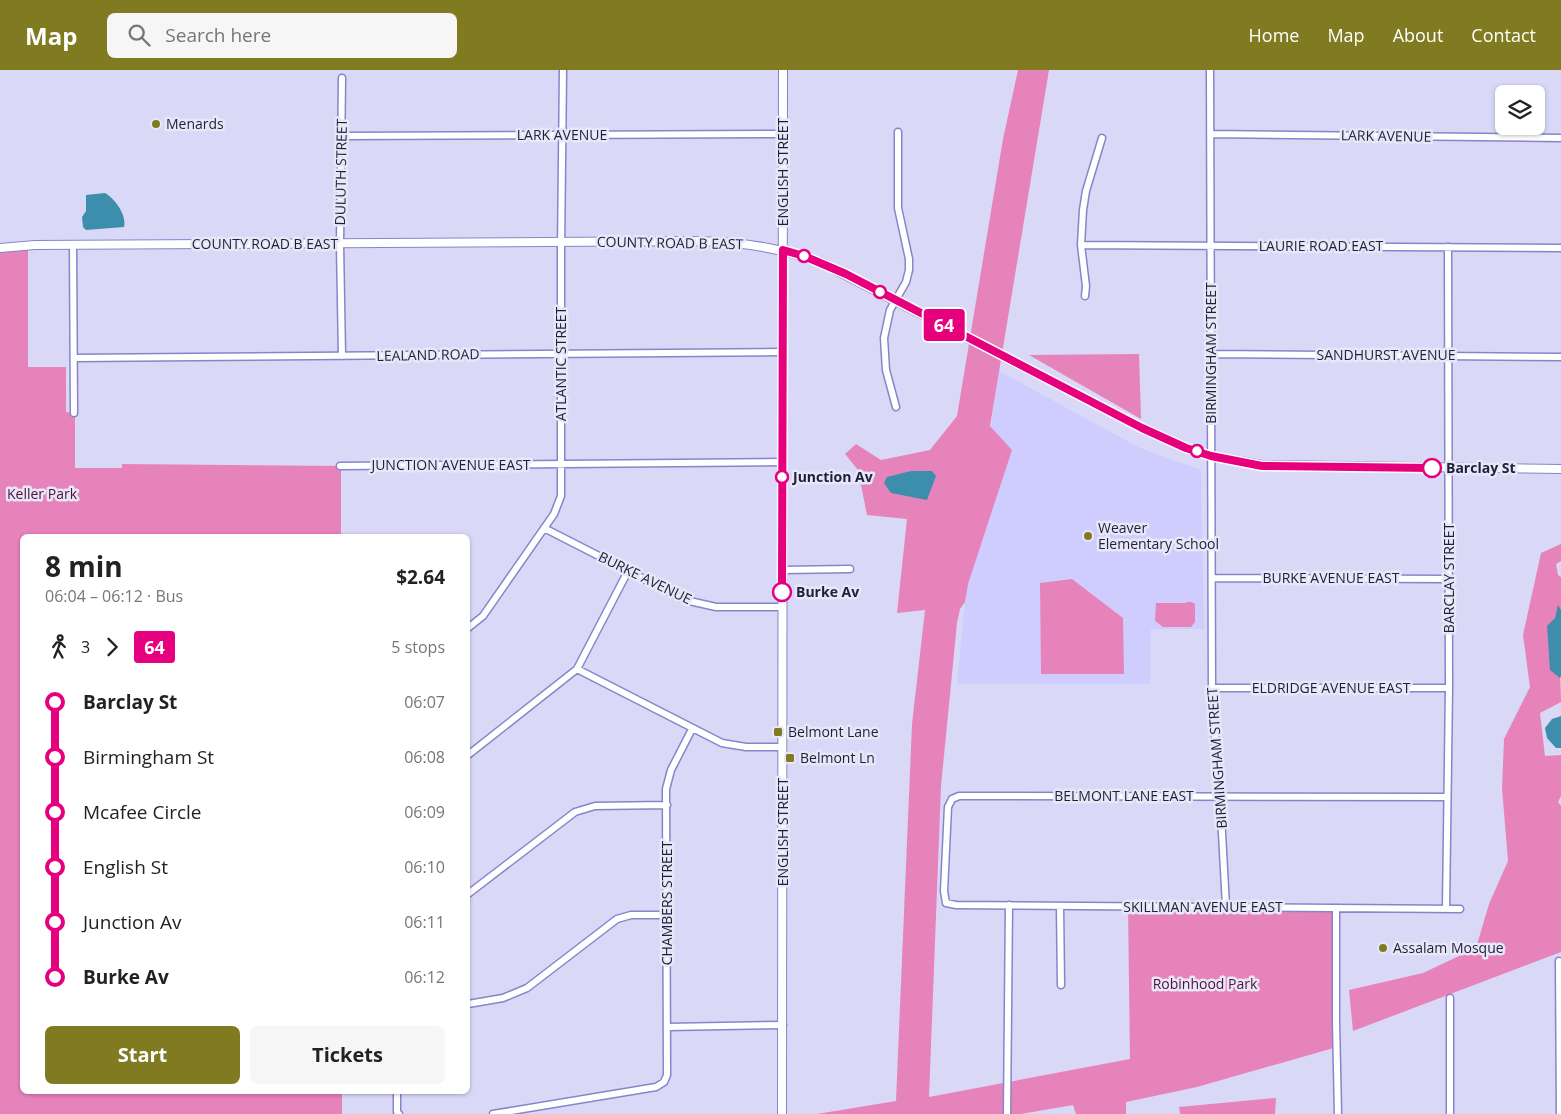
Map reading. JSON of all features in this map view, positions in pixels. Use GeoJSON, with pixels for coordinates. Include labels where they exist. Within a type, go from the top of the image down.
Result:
{"type":"FeatureCollection","features":[{"type":"Feature","properties":{"kind":"street","name":"ATLANTIC STREET"},"geometry":{"type":"LineString","coordinates":[[470,626],[482,616],[554,514],[561,496],[563,70]]}},
{"type":"Feature","properties":{"kind":"street","name":"ENGLISH STREET"},"geometry":{"type":"LineString","coordinates":[[782,1114],[783,70]]}},
{"type":"Feature","properties":{"kind":"street","name":"BIRMINGHAM STREET"},"geometry":{"type":"LineString","coordinates":[[1210,70],[1212,688],[1226,906]]}},
{"type":"Feature","properties":{"kind":"street","name":"DULUTH STREET"},"geometry":{"type":"LineString","coordinates":[[342,78],[340,244],[342,356]]}},
{"type":"Feature","properties":{"kind":"street"},"geometry":{"type":"LineString","coordinates":[[896,407],[886,370],[884,338],[890,310],[906,282],[909,270],[909,259],[898,214],[898,132]]}},
{"type":"Feature","properties":{"kind":"street","name":"LARK AVENUE"},"geometry":{"type":"LineString","coordinates":[[342,136],[783,134]]}},
{"type":"Feature","properties":{"kind":"street","name":"LARK AVENUE"},"geometry":{"type":"LineString","coordinates":[[1210,134],[1561,138]]}},
{"type":"Feature","properties":{"kind":"street"},"geometry":{"type":"LineString","coordinates":[[1085,296],[1086,286],[1081,245],[1082,218],[1086,191],[1101,147],[1102,138]]}},
{"type":"Feature","properties":{"kind":"street","name":"COUNTY ROAD B EAST"},"geometry":{"type":"LineString","coordinates":[[0,248],[35,246],[726,242],[783,250],[824,264],[1142,428],[1186,448],[1211,456],[1262,466],[1561,469]]}},
{"type":"Feature","properties":{"kind":"street","name":"LAURIE ROAD EAST"},"geometry":{"type":"LineString","coordinates":[[1081,245],[1561,248]]}},
{"type":"Feature","properties":{"kind":"street"},"geometry":{"type":"LineString","coordinates":[[73,246],[74,413]]}},
{"type":"Feature","properties":{"kind":"street","name":"BARCLAY STREET"},"geometry":{"type":"LineString","coordinates":[[1446,909],[1449,688],[1448,247]]}},
{"type":"Feature","properties":{"kind":"street","name":"LEALAND ROAD"},"geometry":{"type":"LineString","coordinates":[[74,358],[782,352]]}},
{"type":"Feature","properties":{"kind":"street","name":"SANDHURST AVENUE"},"geometry":{"type":"LineString","coordinates":[[1211,354],[1561,357]]}},
{"type":"Feature","properties":{"kind":"street","name":"JUNCTION AVENUE EAST"},"geometry":{"type":"LineString","coordinates":[[340,466],[782,462]]}},
{"type":"Feature","properties":{"kind":"street","name":"BURKE AVENUE"},"geometry":{"type":"LineString","coordinates":[[544,528],[670,593],[701,604],[732,608],[782,608]]}},
{"type":"Feature","properties":{"kind":"street"},"geometry":{"type":"LineString","coordinates":[[782,570],[850,569]]}},
{"type":"Feature","properties":{"kind":"street"},"geometry":{"type":"LineString","coordinates":[[470,753],[577,669],[628,571]]}},
{"type":"Feature","properties":{"kind":"street","name":"BURKE AVENUE EAST"},"geometry":{"type":"LineString","coordinates":[[1213,578],[1448,579]]}},
{"type":"Feature","properties":{"kind":"street"},"geometry":{"type":"LineString","coordinates":[[577,669],[722,743],[732,746],[782,747]]}},
{"type":"Feature","properties":{"kind":"street","name":"ELDRIDGE AVENUE EAST"},"geometry":{"type":"LineString","coordinates":[[1212,688],[1449,688]]}},
{"type":"Feature","properties":{"kind":"street","name":"CHAMBERS STREET"},"geometry":{"type":"LineString","coordinates":[[493,1114],[656,1087],[664,1082],[667,1075],[668,780],[692,729]]}},
{"type":"Feature","properties":{"kind":"street","name":"BELMONT LANE EAST"},"geometry":{"type":"LineString","coordinates":[[946,903],[944,891],[948,807],[952,799],[958,796],[1447,797]]}},
{"type":"Feature","properties":{"kind":"street"},"geometry":{"type":"LineString","coordinates":[[470,892],[575,812],[603,805],[667,805]]}},
{"type":"Feature","properties":{"kind":"street","name":"SKILLMAN AVENUE EAST"},"geometry":{"type":"LineString","coordinates":[[946,903],[956,905],[1009,906],[1460,909]]}},
{"type":"Feature","properties":{"kind":"street"},"geometry":{"type":"LineString","coordinates":[[1007,1114],[1009,906]]}},
{"type":"Feature","properties":{"kind":"street"},"geometry":{"type":"LineString","coordinates":[[1060,906],[1061,985]]}},
{"type":"Feature","properties":{"kind":"street"},"geometry":{"type":"LineString","coordinates":[[1336,908],[1338,1114]]}},
{"type":"Feature","properties":{"kind":"street"},"geometry":{"type":"LineString","coordinates":[[470,1004],[503,998],[527,988],[617,919],[631,916],[667,916]]}},
{"type":"Feature","properties":{"kind":"street"},"geometry":{"type":"LineString","coordinates":[[1559,961],[1560,1114]]}},
{"type":"Feature","properties":{"kind":"street"},"geometry":{"type":"LineString","coordinates":[[1450,998],[1450,1114]]}},
{"type":"Feature","properties":{"kind":"street"},"geometry":{"type":"LineString","coordinates":[[667,1027],[783,1025]]}},
{"type":"Feature","properties":{"kind":"street"},"geometry":{"type":"LineString","coordinates":[[397,1094],[398,1113]]}},
{"type":"Feature","properties":{"kind":"shaded area"},"geometry":{"type":"Polygon","coordinates":[[[105,193],[113,199],[122,213],[124,227],[86,230],[83,227],[82,217],[86,211],[86,195],[105,193]]]}},
{"type":"Feature","properties":{"kind":"shaded area","name":"Weaver Elementary School"},"geometry":{"type":"Polygon","coordinates":[[[999,371],[1140,448],[1201,470],[1204,629],[1151,629],[1150,684],[957,684],[965,602],[999,371]]]}},
{"type":"Feature","properties":{"kind":"shaded area"},"geometry":{"type":"Polygon","coordinates":[[[911,471],[932,471],[936,476],[927,500],[891,493],[884,483],[887,477],[911,471]]]}},
{"type":"Feature","properties":{"kind":"shaded area"},"geometry":{"type":"Polygon","coordinates":[[[1558,605],[1561,610],[1560,678],[1550,670],[1547,626],[1555,618],[1558,605]]]}},
{"type":"Feature","properties":{"kind":"shaded area"},"geometry":{"type":"Polygon","coordinates":[[[1561,716],[1561,748],[1556,748],[1547,738],[1545,728],[1552,719],[1561,716]]]}},
{"type":"Feature","properties":{"kind":"green space","name":"Robinhood Park"},"geometry":{"type":"Polygon","coordinates":[[[1018,70],[1049,70],[990,426],[1012,450],[957,623],[941,786],[929,1097],[1130,1059],[1128,906],[1336,908],[1337,1047],[1197,1087],[1126,1102],[1126,1114],[1076,1114],[1073,1105],[1021,1114],[817,1114],[896,1101],[912,724],[925,610],[897,613],[907,519],[867,515],[858,470],[845,454],[856,444],[881,460],[930,450],[957,416],[1003,139],[1018,70]]]}},
{"type":"Feature","properties":{"kind":"green space","name":"Keller Park"},"geometry":{"type":"Polygon","coordinates":[[[0,250],[28,250],[28,367],[66,367],[66,412],[75,413],[75,468],[122,468],[122,464],[341,466],[341,534],[20,534],[20,1094],[342,1094],[342,1114],[0,1114],[0,250]]]}},
{"type":"Feature","properties":{"kind":"green space"},"geometry":{"type":"Polygon","coordinates":[[[1139,354],[1141,419],[1029,355],[1139,354]]]}},
{"type":"Feature","properties":{"kind":"green space"},"geometry":{"type":"Polygon","coordinates":[[[1561,544],[1561,561],[1556,564],[1558,575],[1561,577],[1561,610],[1558,606],[1561,702],[1540,713],[1545,756],[1561,755],[1561,796],[1558,802],[1561,806],[1561,952],[1353,1031],[1349,990],[1423,973],[1476,948],[1489,904],[1508,861],[1502,788],[1504,739],[1530,687],[1523,635],[1541,553],[1561,544]]]}},
{"type":"Feature","properties":{"kind":"green space"},"geometry":{"type":"Polygon","coordinates":[[[1072,579],[1123,618],[1124,674],[1041,674],[1040,583],[1072,579]]]}},
{"type":"Feature","properties":{"kind":"green space"},"geometry":{"type":"Polygon","coordinates":[[[1187,602],[1195,604],[1195,622],[1191,627],[1163,627],[1155,621],[1156,603],[1187,602]]]}},
{"type":"Feature","properties":{"kind":"green space"},"geometry":{"type":"Polygon","coordinates":[[[1276,1098],[1275,1114],[1180,1114],[1179,1107],[1276,1098]]]}},
{"type":"Feature","properties":{"kind":"bus line","name":"64"},"geometry":{"type":"LineString","coordinates":[[782,592],[783,250],[804,256],[846,274],[1163,439],[1186,448],[1211,456],[1262,466],[1432,468]]}},
{"type":"Feature","properties":{"kind":"place","name":"Menards"},"geometry":{"type":"Point","coordinates":[156,124]}},
{"type":"Feature","properties":{"kind":"place","name":"Barclay St"},"geometry":{"type":"Point","coordinates":[1432,468]}},
{"type":"Feature","properties":{"kind":"place","name":"Junction Av"},"geometry":{"type":"Point","coordinates":[782,477]}},
{"type":"Feature","properties":{"kind":"place","name":"Weaver Elementary School"},"geometry":{"type":"Point","coordinates":[1088,536]}},
{"type":"Feature","properties":{"kind":"place","name":"Burke Av"},"geometry":{"type":"Point","coordinates":[782,592]}},
{"type":"Feature","properties":{"kind":"place","name":"Belmont Lane"},"geometry":{"type":"Point","coordinates":[778,732]}},
{"type":"Feature","properties":{"kind":"place","name":"Belmont Ln"},"geometry":{"type":"Point","coordinates":[790,758]}},
{"type":"Feature","properties":{"kind":"place","name":"Assalam Mosque"},"geometry":{"type":"Point","coordinates":[1383,948]}}]}
